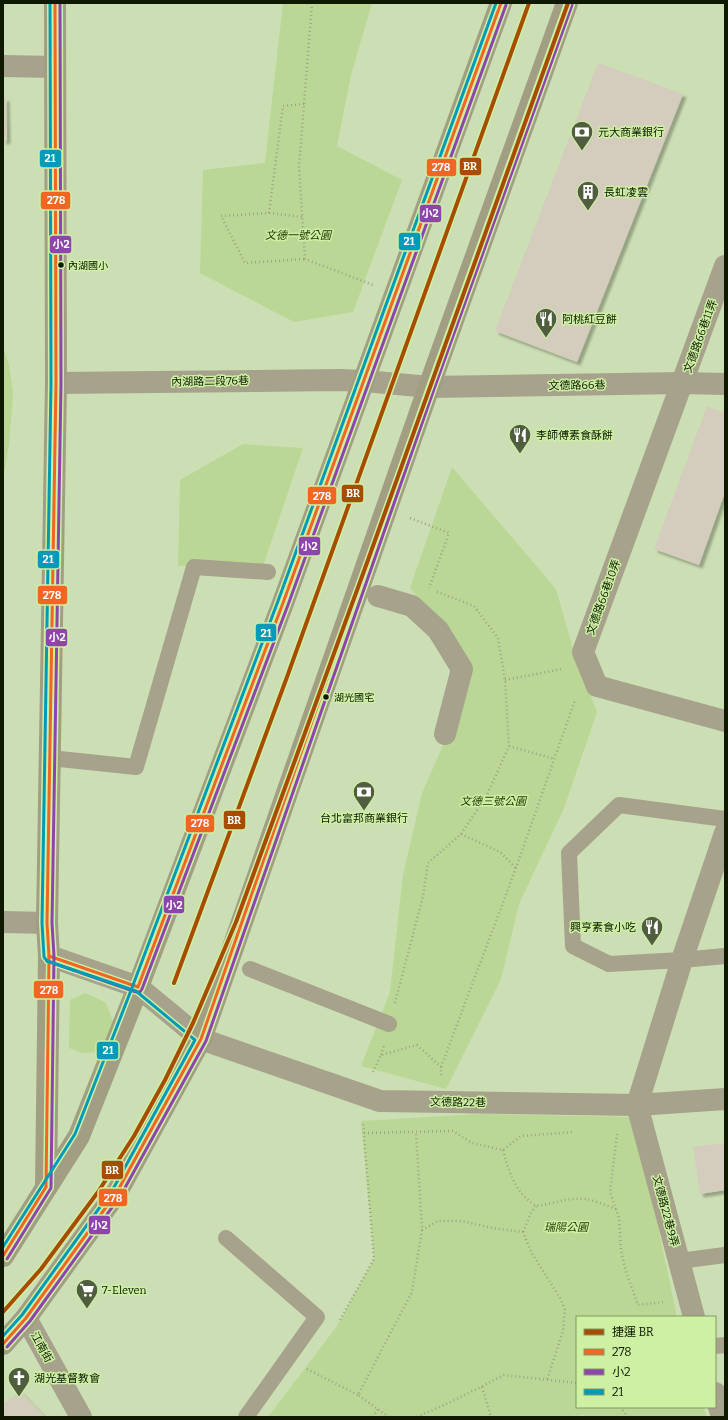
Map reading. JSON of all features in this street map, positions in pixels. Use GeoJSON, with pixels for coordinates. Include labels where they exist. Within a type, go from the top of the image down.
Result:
{"type":"FeatureCollection","features":[{"type":"Feature","properties":{"kind":"main road"},"geometry":{"type":"LineString","coordinates":[[46,1187],[50,758],[56,383],[55,3]]}},
{"type":"Feature","properties":{"kind":"main road"},"geometry":{"type":"LineString","coordinates":[[3,1256],[79,1136],[138,987],[283,603],[501,3]]}},
{"type":"Feature","properties":{"kind":"main road"},"geometry":{"type":"LineString","coordinates":[[3,1344],[26,1318],[117,1192],[201,1039],[429,387],[567,3]]}},
{"type":"Feature","properties":{"kind":"street"},"geometry":{"type":"LineString","coordinates":[[3,66],[55,68]]}},
{"type":"Feature","properties":{"kind":"street","name":"文德路66巷11弄"},"geometry":{"type":"LineString","coordinates":[[682,383],[725,266]]}},
{"type":"Feature","properties":{"kind":"street","name":"內湖路二段76巷"},"geometry":{"type":"LineString","coordinates":[[56,383],[364,381],[429,387]]}},
{"type":"Feature","properties":{"kind":"street","name":"文德路66巷"},"geometry":{"type":"LineString","coordinates":[[429,387],[682,383],[725,384]]}},
{"type":"Feature","properties":{"kind":"street","name":"文德路66巷10弄"},"geometry":{"type":"LineString","coordinates":[[682,383],[582,652],[597,686],[725,721]]}},
{"type":"Feature","properties":{"kind":"street"},"geometry":{"type":"LineString","coordinates":[[378,596],[412,606],[438,630],[462,669],[444,734]]}},
{"type":"Feature","properties":{"kind":"street"},"geometry":{"type":"LineString","coordinates":[[637,1105],[682,960],[725,833]]}},
{"type":"Feature","properties":{"kind":"street"},"geometry":{"type":"LineString","coordinates":[[3,922],[48,923]]}},
{"type":"Feature","properties":{"kind":"street"},"geometry":{"type":"LineString","coordinates":[[49,956],[138,987],[201,1039]]}},
{"type":"Feature","properties":{"kind":"street","name":"文德路22巷"},"geometry":{"type":"LineString","coordinates":[[201,1039],[380,1100],[637,1105],[725,1098]]}},
{"type":"Feature","properties":{"kind":"street","name":"文德路22巷9弄"},"geometry":{"type":"LineString","coordinates":[[637,1105],[692,1308]]}},
{"type":"Feature","properties":{"kind":"street","name":"江南街"},"geometry":{"type":"LineString","coordinates":[[26,1318],[82,1417]]}},
{"type":"Feature","properties":{"kind":"street"},"geometry":{"type":"LineString","coordinates":[[716,1396],[722,1417]]}},
{"type":"Feature","properties":{"kind":"lane"},"geometry":{"type":"LineString","coordinates":[[50,758],[136,767],[194,567],[268,572]]}},
{"type":"Feature","properties":{"kind":"lane"},"geometry":{"type":"LineString","coordinates":[[725,819],[620,805],[569,853],[573,946],[610,964],[725,956]]}},
{"type":"Feature","properties":{"kind":"lane"},"geometry":{"type":"LineString","coordinates":[[250,969],[390,1024]]}},
{"type":"Feature","properties":{"kind":"lane"},"geometry":{"type":"LineString","coordinates":[[226,1238],[318,1317],[246,1417]]}},
{"type":"Feature","properties":{"kind":"lane"},"geometry":{"type":"LineString","coordinates":[[679,1261],[725,1255]]}},
{"type":"Feature","properties":{"kind":"path"},"geometry":{"type":"LineString","coordinates":[[305,259],[299,167],[312,3]]}},
{"type":"Feature","properties":{"kind":"path"},"geometry":{"type":"LineString","coordinates":[[269,213],[283,106],[304,104]]}},
{"type":"Feature","properties":{"kind":"path"},"geometry":{"type":"LineString","coordinates":[[302,217],[269,213],[221,216],[245,263],[305,259],[375,286]]}},
{"type":"Feature","properties":{"kind":"path"},"geometry":{"type":"LineString","coordinates":[[337,1326],[374,1259],[362,1094],[381,1055],[390,1024],[423,896],[428,864],[461,834],[487,795],[509,746],[505,680],[498,638],[474,606],[429,588],[449,533],[406,516]]}},
{"type":"Feature","properties":{"kind":"path"},"geometry":{"type":"LineString","coordinates":[[505,680],[588,664]]}},
{"type":"Feature","properties":{"kind":"path"},"geometry":{"type":"LineString","coordinates":[[440,1102],[441,1067],[516,868],[588,664]]}},
{"type":"Feature","properties":{"kind":"path"},"geometry":{"type":"LineString","coordinates":[[509,746],[555,759]]}},
{"type":"Feature","properties":{"kind":"path"},"geometry":{"type":"LineString","coordinates":[[461,834],[500,852],[516,868]]}},
{"type":"Feature","properties":{"kind":"path"},"geometry":{"type":"LineString","coordinates":[[381,1055],[417,1045],[441,1067]]}},
{"type":"Feature","properties":{"kind":"path"},"geometry":{"type":"LineString","coordinates":[[618,1128],[610,1192],[619,1218],[621,1250],[626,1272],[638,1305],[692,1308]]}},
{"type":"Feature","properties":{"kind":"path"},"geometry":{"type":"LineString","coordinates":[[364,1133],[453,1131],[472,1143],[504,1150]]}},
{"type":"Feature","properties":{"kind":"path"},"geometry":{"type":"LineString","coordinates":[[504,1150],[521,1136],[580,1131]]}},
{"type":"Feature","properties":{"kind":"path"},"geometry":{"type":"LineString","coordinates":[[358,1395],[412,1292],[422,1230],[416,1132]]}},
{"type":"Feature","properties":{"kind":"path"},"geometry":{"type":"LineString","coordinates":[[504,1150],[510,1174],[518,1189],[530,1202],[536,1206],[550,1205],[561,1201],[586,1199],[616,1209]]}},
{"type":"Feature","properties":{"kind":"path"},"geometry":{"type":"LineString","coordinates":[[536,1206],[531,1213],[523,1232],[531,1252],[560,1298],[565,1310],[563,1331],[547,1380]]}},
{"type":"Feature","properties":{"kind":"path"},"geometry":{"type":"LineString","coordinates":[[422,1230],[438,1221],[462,1221],[492,1228],[523,1232]]}},
{"type":"Feature","properties":{"kind":"path"},"geometry":{"type":"LineString","coordinates":[[305,1368],[358,1395],[389,1417]]}},
{"type":"Feature","properties":{"kind":"path"},"geometry":{"type":"LineString","coordinates":[[416,1417],[455,1400],[504,1375],[576,1383]]}},
{"type":"Feature","properties":{"kind":"path"},"geometry":{"type":"LineString","coordinates":[[482,1387],[491,1417]]}},
{"type":"Feature","properties":{"kind":"path"},"geometry":{"type":"LineString","coordinates":[[622,1408],[628,1417]]}},
{"type":"Feature","properties":{"kind":"path"},"geometry":{"type":"LineString","coordinates":[[373,1417],[378,1409]]}},
{"type":"Feature","properties":{"kind":"green space","name":"文德一號公園"},"geometry":{"type":"Polygon","coordinates":[[[283,3],[372,3],[351,75],[337,146],[402,180],[353,312],[294,322],[200,273],[203,170],[265,163],[283,3]]]}},
{"type":"Feature","properties":{"kind":"green space"},"geometry":{"type":"Polygon","coordinates":[[[3,346],[9,365],[13,394],[9,445],[3,479],[3,346]]]}},
{"type":"Feature","properties":{"kind":"green space"},"geometry":{"type":"Polygon","coordinates":[[[243,444],[303,448],[263,566],[178,566],[180,480],[243,444]]]}},
{"type":"Feature","properties":{"kind":"green space","name":"文德三號公園"},"geometry":{"type":"Polygon","coordinates":[[[452,467],[556,589],[573,649],[597,712],[564,808],[519,904],[501,979],[446,1089],[361,1066],[390,992],[403,875],[422,793],[448,734],[452,634],[410,588],[452,467]]]}},
{"type":"Feature","properties":{"kind":"green space"},"geometry":{"type":"Polygon","coordinates":[[[85,993],[105,1002],[113,1022],[105,1044],[96,1052],[83,1053],[69,1048],[70,1000],[85,993]]]}},
{"type":"Feature","properties":{"kind":"green space","name":"瑞陽公園"},"geometry":{"type":"Polygon","coordinates":[[[479,1114],[635,1117],[677,1316],[576,1316],[576,1408],[703,1408],[707,1417],[585,1417],[584,1415],[576,1417],[268,1417],[337,1326],[374,1259],[361,1121],[479,1114]]]}},
{"type":"Feature","properties":{"kind":"building","name":"長虹凌雲"},"geometry":{"type":"Polygon","coordinates":[[[598,63],[683,94],[577,362],[495,331],[598,63]]]}},
{"type":"Feature","properties":{"kind":"building"},"geometry":{"type":"Polygon","coordinates":[[[3,98],[6,98],[7,140],[3,141],[3,98]]]}},
{"type":"Feature","properties":{"kind":"building"},"geometry":{"type":"Polygon","coordinates":[[[707,406],[725,413],[725,492],[699,565],[654,549],[707,406]]]}},
{"type":"Feature","properties":{"kind":"building"},"geometry":{"type":"Polygon","coordinates":[[[725,1143],[725,1190],[700,1194],[693,1147],[725,1143]]]}},
{"type":"Feature","properties":{"kind":"building","name":"湖光基督教會"},"geometry":{"type":"Polygon","coordinates":[[[20,1391],[45,1417],[3,1417],[3,1404],[20,1391]]]}},
{"type":"Feature","properties":{"kind":"metro line","name":"BR"},"geometry":{"type":"LineString","coordinates":[[174,983],[287,677],[529,3]]}},
{"type":"Feature","properties":{"kind":"metro line","name":"BR"},"geometry":{"type":"LineString","coordinates":[[3,1312],[41,1269],[98,1192],[134,1136],[165,1080],[193,1023],[236,922],[568,3]]}},
{"type":"Feature","properties":{"kind":"transit line","name":"21"},"geometry":{"type":"LineString","coordinates":[[3,1336],[22,1315],[113,1189],[195,1040],[136,991],[47,961],[44,957],[42,923],[51,383],[50,3]]}},
{"type":"Feature","properties":{"kind":"transit line","name":"278"},"geometry":{"type":"LineString","coordinates":[[46,1187],[49,956],[47,923],[56,383],[55,3]]}},
{"type":"Feature","properties":{"kind":"transit line","name":"小2"},"geometry":{"type":"LineString","coordinates":[[7,1259],[51,1188],[54,956],[52,923],[61,383],[60,3]]}},
{"type":"Feature","properties":{"kind":"transit line","name":"21"},"geometry":{"type":"LineString","coordinates":[[3,1247],[75,1134],[130,993],[278,601],[496,3]]}},
{"type":"Feature","properties":{"kind":"transit line","name":"278"},"geometry":{"type":"LineString","coordinates":[[138,987],[283,603],[501,3]]}},
{"type":"Feature","properties":{"kind":"transit line","name":"278"},"geometry":{"type":"LineString","coordinates":[[3,1344],[26,1318],[117,1192],[201,1039],[429,387],[567,3]]}},
{"type":"Feature","properties":{"kind":"transit line","name":"小2"},"geometry":{"type":"LineString","coordinates":[[47,961],[136,992],[140,992],[142,989],[288,605],[506,5]]}},
{"type":"Feature","properties":{"kind":"transit line","name":"小2"},"geometry":{"type":"LineString","coordinates":[[7,1347],[30,1321],[121,1195],[206,1041],[434,389],[572,5]]}},
{"type":"Feature","properties":{"kind":"transit line","name":"278"},"geometry":{"type":"LineString","coordinates":[[49,956],[138,987]]}},
{"type":"Feature","properties":{"kind":"transit line","name":"278"},"geometry":{"type":"LineString","coordinates":[[3,1256],[46,1187]]}},
{"type":"Feature","properties":{"kind":"place","name":"元大商業銀行"},"geometry":{"type":"Point","coordinates":[582,152]}},
{"type":"Feature","properties":{"kind":"place","name":"長虹凌雲"},"geometry":{"type":"Point","coordinates":[588,212]}},
{"type":"Feature","properties":{"kind":"place","name":"內湖國小"},"geometry":{"type":"Point","coordinates":[61,265]}},
{"type":"Feature","properties":{"kind":"place","name":"阿桃紅豆餅"},"geometry":{"type":"Point","coordinates":[546,338]}},
{"type":"Feature","properties":{"kind":"place","name":"李師傅素食酥餅"},"geometry":{"type":"Point","coordinates":[520,454]}},
{"type":"Feature","properties":{"kind":"place","name":"湖光國宅"},"geometry":{"type":"Point","coordinates":[326,697]}},
{"type":"Feature","properties":{"kind":"place","name":"台北富邦商業銀行"},"geometry":{"type":"Point","coordinates":[364,812]}},
{"type":"Feature","properties":{"kind":"place","name":"興亨素食小吃"},"geometry":{"type":"Point","coordinates":[652,946]}},
{"type":"Feature","properties":{"kind":"place","name":"7-Eleven"},"geometry":{"type":"Point","coordinates":[87,1310]}},
{"type":"Feature","properties":{"kind":"place","name":"湖光基督教會"},"geometry":{"type":"Point","coordinates":[19,1398]}}]}
